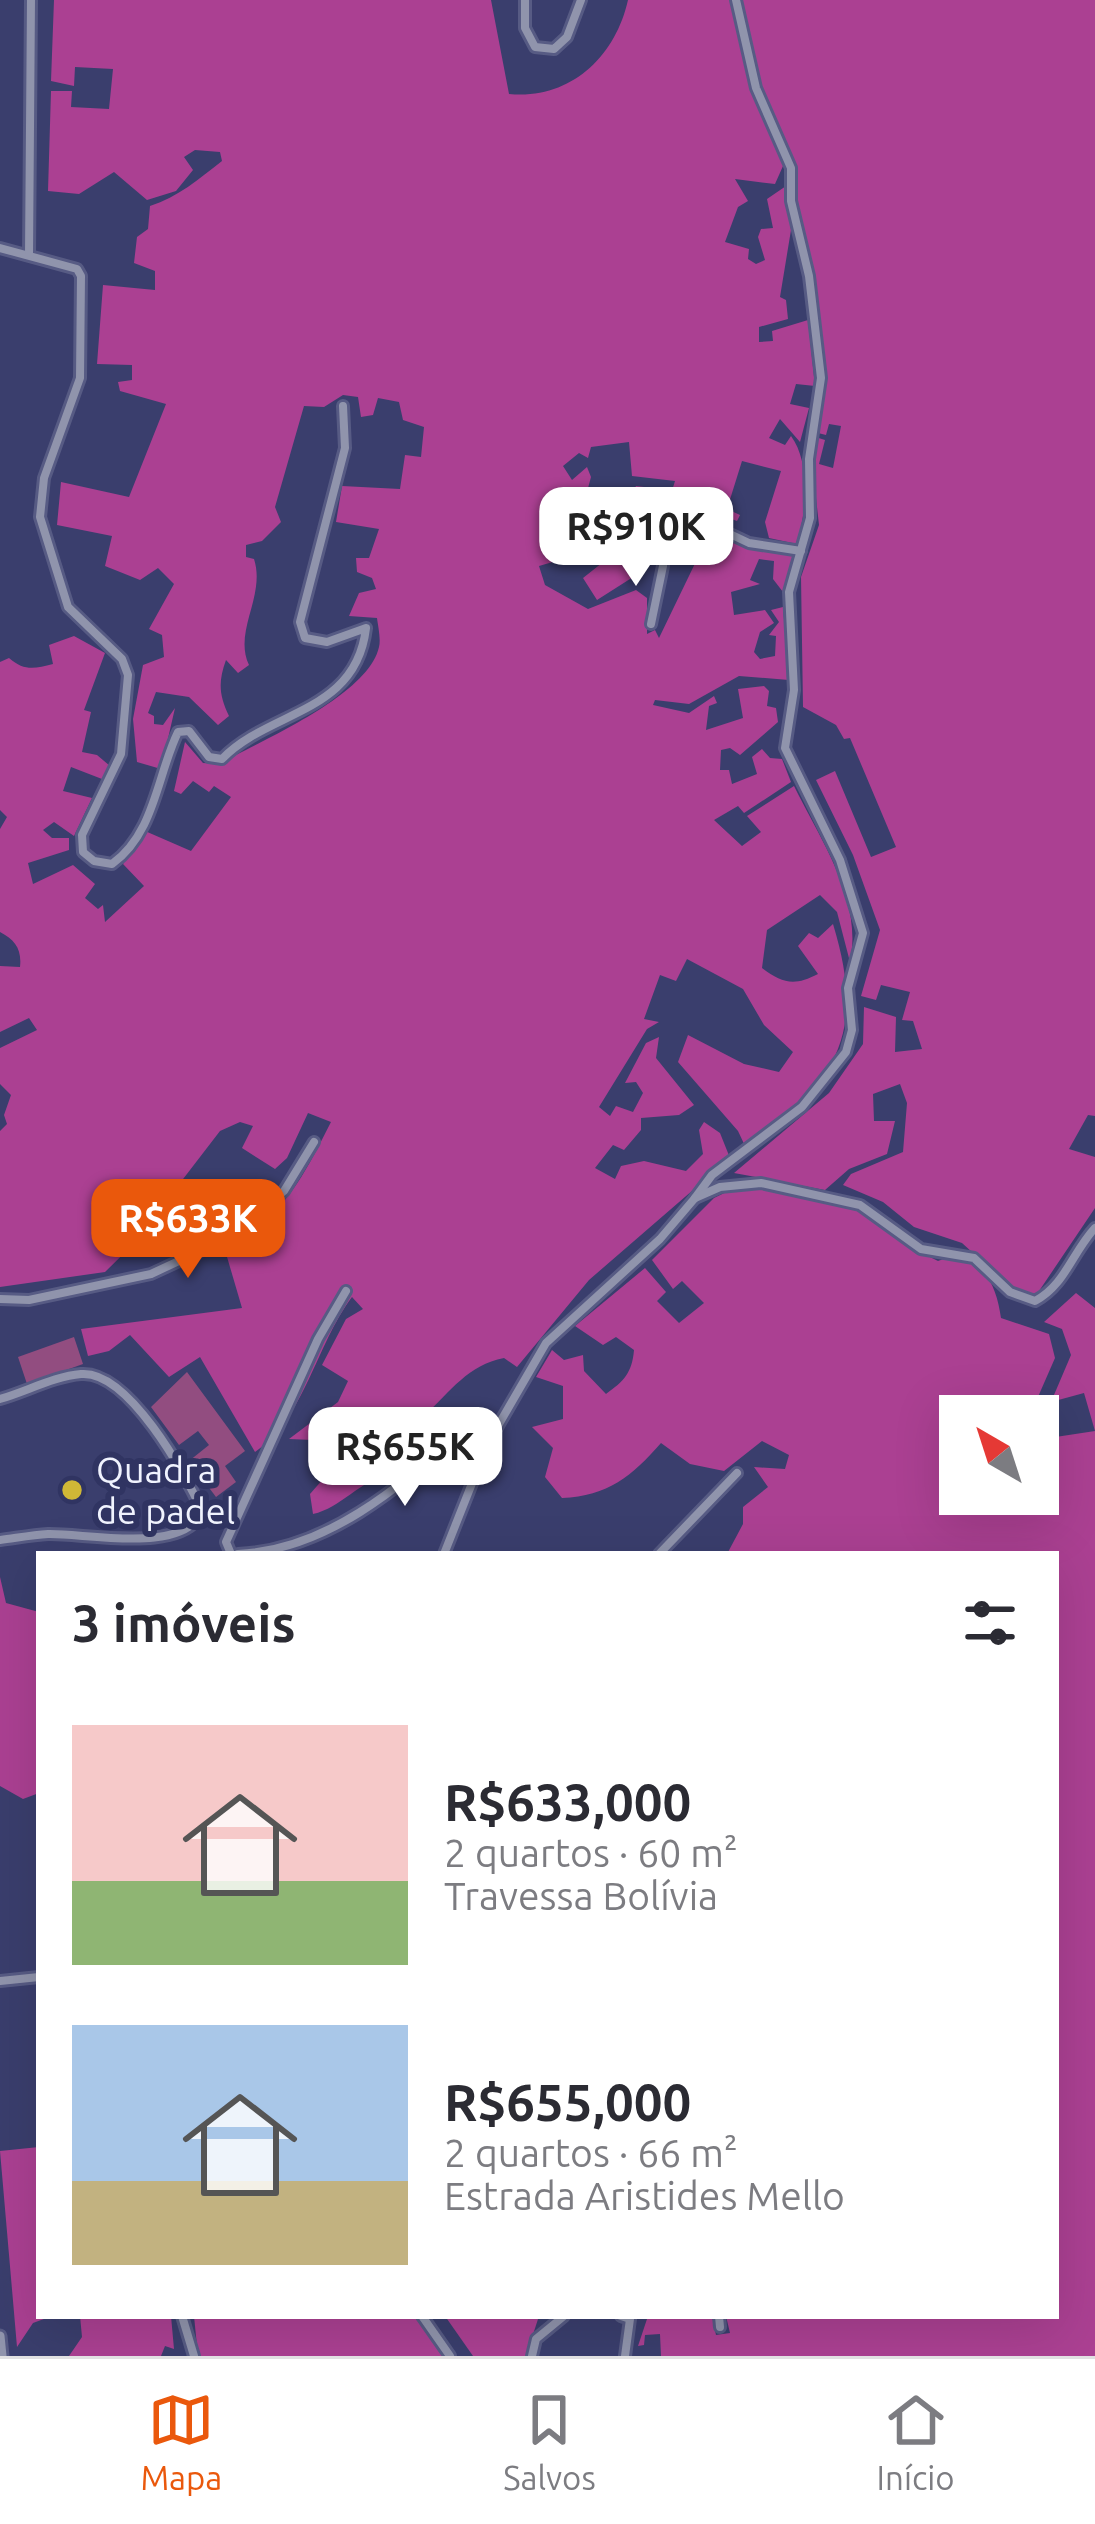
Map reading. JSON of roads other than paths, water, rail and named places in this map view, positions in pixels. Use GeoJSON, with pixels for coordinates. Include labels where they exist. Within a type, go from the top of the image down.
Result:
{"type":"FeatureCollection","features":[{"type":"Feature","properties":{"kind":"street"},"geometry":{"type":"LineString","coordinates":[[29,255],[31,0]]}},
{"type":"Feature","properties":{"kind":"street"},"geometry":{"type":"LineString","coordinates":[[525,0],[529,39],[535,47],[554,49],[567,37],[581,0]]}},
{"type":"Feature","properties":{"kind":"street"},"geometry":{"type":"LineString","coordinates":[[445,1551],[488,1443],[560,1326],[608,1289],[712,1175],[825,1084],[852,1039],[848,988],[862,950],[860,920],[840,860],[785,748],[794,690],[787,615],[810,518],[809,459],[821,378],[812,294],[791,201],[790,168],[756,88],[736,0]]}},
{"type":"Feature","properties":{"kind":"street"},"geometry":{"type":"LineString","coordinates":[[0,248],[77,269],[82,276],[80,378],[44,478],[40,517],[68,607],[122,659],[128,675],[116,775],[82,835],[83,852],[94,861],[112,864],[132,841],[163,788],[178,732],[189,731],[209,758],[223,759],[243,739],[297,718],[321,701],[356,658],[366,628],[317,642],[305,638],[300,622],[345,448],[343,406]]}},
{"type":"Feature","properties":{"kind":"street"},"geometry":{"type":"LineString","coordinates":[[651,624],[663,566],[662,510],[692,516],[749,542],[801,550]]}},
{"type":"Feature","properties":{"kind":"street"},"geometry":{"type":"LineString","coordinates":[[0,1299],[29,1300],[139,1277],[224,1240],[284,1191],[314,1142]]}},
{"type":"Feature","properties":{"kind":"street"},"geometry":{"type":"LineString","coordinates":[[695,1198],[720,1187],[761,1183],[847,1201],[879,1216],[921,1249],[974,1258],[1010,1292],[1034,1301],[1061,1282],[1068,1259],[1095,1228]]}},
{"type":"Feature","properties":{"kind":"street"},"geometry":{"type":"LineString","coordinates":[[233,1551],[226,1542],[256,1472],[346,1291]]}},
{"type":"Feature","properties":{"kind":"street"},"geometry":{"type":"LineString","coordinates":[[0,1399],[78,1374],[94,1375],[133,1399],[202,1511],[179,1532],[144,1538],[50,1534],[0,1540]]}},
{"type":"Feature","properties":{"kind":"street"},"geometry":{"type":"LineString","coordinates":[[270,1551],[368,1511],[462,1432],[471,1431],[488,1443]]}},
{"type":"Feature","properties":{"kind":"street"},"geometry":{"type":"LineString","coordinates":[[662,1551],[737,1473]]}},
{"type":"Feature","properties":{"kind":"street"},"geometry":{"type":"LineString","coordinates":[[0,1981],[36,1977]]}},
{"type":"Feature","properties":{"kind":"street"},"geometry":{"type":"LineString","coordinates":[[183,2319],[194,2356]]}},
{"type":"Feature","properties":{"kind":"street"},"geometry":{"type":"LineString","coordinates":[[424,2319],[450,2356]]}},
{"type":"Feature","properties":{"kind":"street"},"geometry":{"type":"LineString","coordinates":[[532,2356],[536,2339],[560,2319]]}},
{"type":"Feature","properties":{"kind":"street"},"geometry":{"type":"LineString","coordinates":[[625,2356],[628,2319]]}},
{"type":"Feature","properties":{"kind":"street"},"geometry":{"type":"LineString","coordinates":[[0,2336],[2,2356]]}},
{"type":"Feature","properties":{"kind":"place","name":"Quadra de padel"},"geometry":{"type":"Point","coordinates":[72,1490]}}]}
